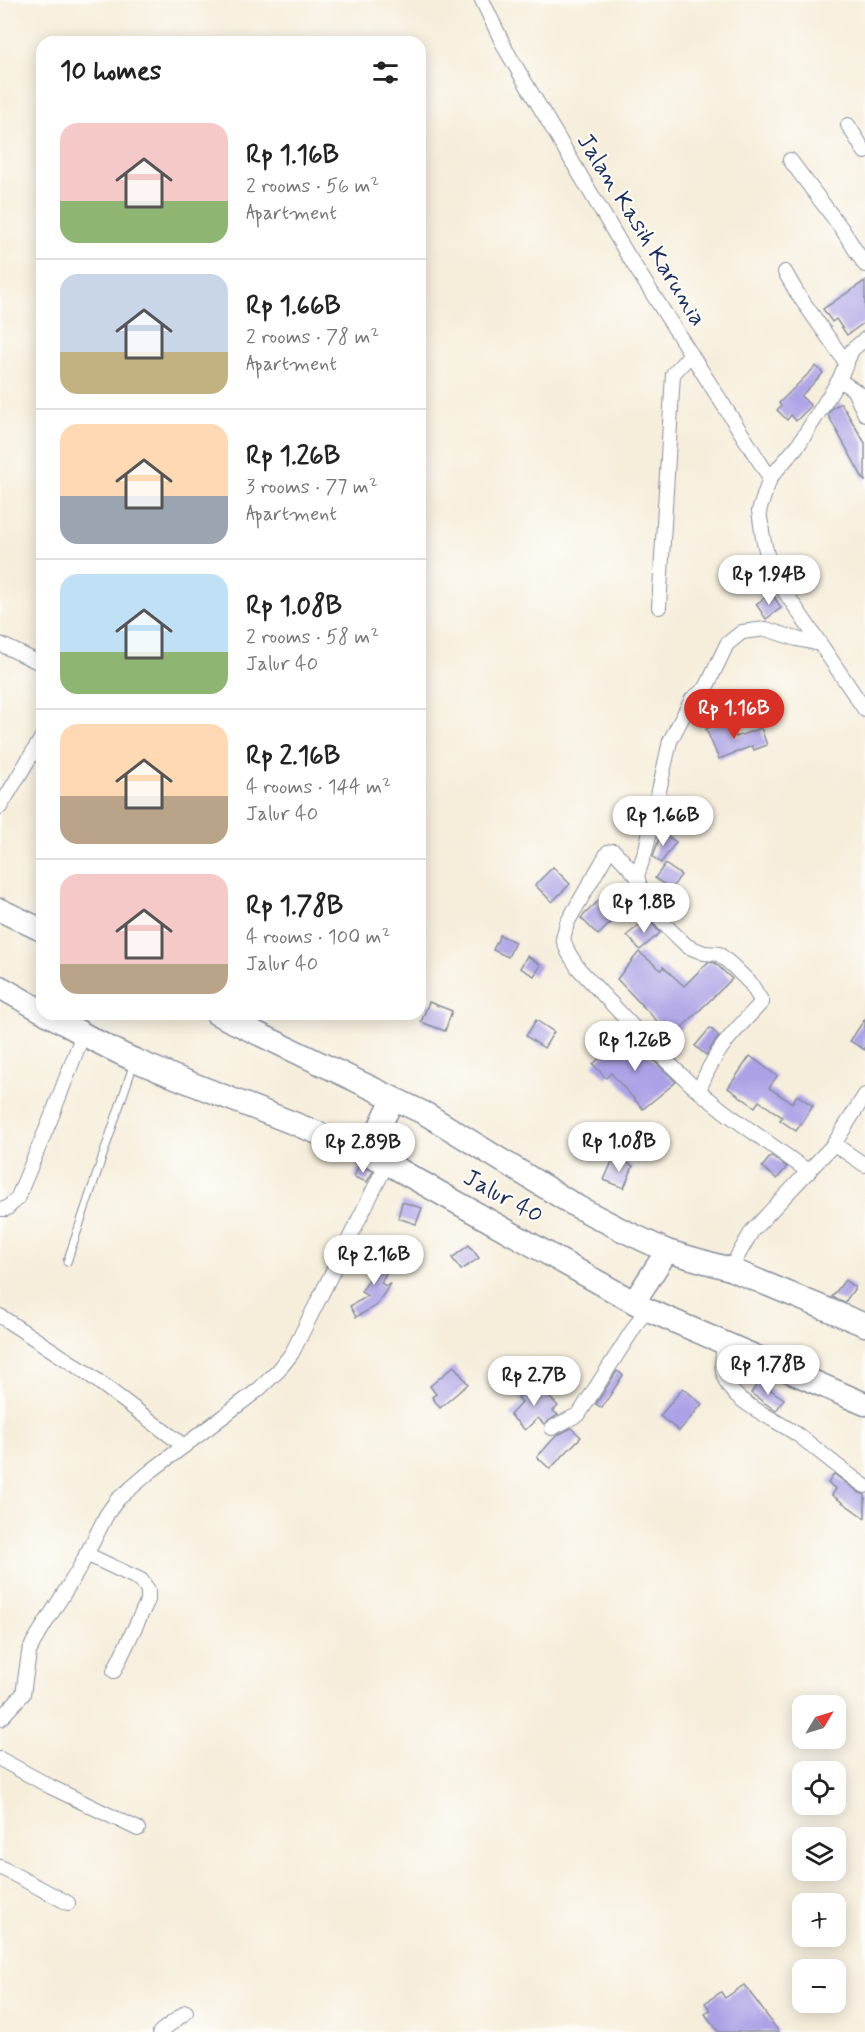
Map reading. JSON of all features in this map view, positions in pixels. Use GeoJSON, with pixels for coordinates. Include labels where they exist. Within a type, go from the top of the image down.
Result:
{"type":"FeatureCollection","features":[{"type":"Feature","properties":{"kind":"highway"},"geometry":{"type":"LineString","coordinates":[[0,910],[36,927]]}},
{"type":"Feature","properties":{"kind":"highway"},"geometry":{"type":"LineString","coordinates":[[0,987],[36,1008]]}},
{"type":"Feature","properties":{"kind":"highway","name":"Jalur 40"},"geometry":{"type":"LineString","coordinates":[[58,1020],[135,1061],[332,1137],[377,1158],[640,1306],[865,1404]]}},
{"type":"Feature","properties":{"kind":"highway","name":"Jalur 40"},"geometry":{"type":"LineString","coordinates":[[229,1020],[426,1114],[576,1206],[620,1229],[667,1251],[730,1269],[865,1325]]}},
{"type":"Feature","properties":{"kind":"highway"},"geometry":{"type":"LineString","coordinates":[[377,1158],[393,1099]]}},
{"type":"Feature","properties":{"kind":"highway"},"geometry":{"type":"LineString","coordinates":[[640,1306],[667,1251]]}},
{"type":"Feature","properties":{"kind":"street","name":"Jalan Kasih Karunia"},"geometry":{"type":"LineString","coordinates":[[483,0],[512,60],[627,254],[770,477]]}},
{"type":"Feature","properties":{"kind":"street"},"geometry":{"type":"LineString","coordinates":[[849,125],[865,152]]}},
{"type":"Feature","properties":{"kind":"street"},"geometry":{"type":"LineString","coordinates":[[790,160],[865,264]]}},
{"type":"Feature","properties":{"kind":"street"},"geometry":{"type":"LineString","coordinates":[[784,272],[847,364]]}},
{"type":"Feature","properties":{"kind":"street"},"geometry":{"type":"LineString","coordinates":[[865,339],[852,350],[839,380],[799,444],[770,477],[759,511],[769,563],[781,586],[865,710]]}},
{"type":"Feature","properties":{"kind":"street"},"geometry":{"type":"LineString","coordinates":[[659,607],[673,374],[691,354]]}},
{"type":"Feature","properties":{"kind":"street"},"geometry":{"type":"LineString","coordinates":[[839,380],[860,394],[865,414]]}},
{"type":"Feature","properties":{"kind":"street"},"geometry":{"type":"LineString","coordinates":[[637,876],[646,849],[670,741],[692,699],[706,688],[728,644],[742,632],[766,629],[820,644]]}},
{"type":"Feature","properties":{"kind":"street"},"geometry":{"type":"LineString","coordinates":[[0,644],[36,661]]}},
{"type":"Feature","properties":{"kind":"street"},"geometry":{"type":"LineString","coordinates":[[0,807],[36,747]]}},
{"type":"Feature","properties":{"kind":"street"},"geometry":{"type":"LineString","coordinates":[[699,1091],[709,1065],[731,1033],[762,1002],[751,984],[719,954],[704,953],[687,946],[663,923],[643,897],[637,876],[614,851],[608,852],[567,923],[563,939],[578,968],[655,1050],[699,1091],[809,1172]]}},
{"type":"Feature","properties":{"kind":"street"},"geometry":{"type":"LineString","coordinates":[[0,1209],[6,1209],[17,1200],[83,1034]]}},
{"type":"Feature","properties":{"kind":"street"},"geometry":{"type":"LineString","coordinates":[[730,1269],[752,1231],[834,1144],[865,1095]]}},
{"type":"Feature","properties":{"kind":"street"},"geometry":{"type":"LineString","coordinates":[[834,1144],[865,1165]]}},
{"type":"Feature","properties":{"kind":"street"},"geometry":{"type":"LineString","coordinates":[[0,1719],[23,1694],[29,1653],[33,1643],[117,1500],[131,1486],[258,1390],[278,1371],[292,1353],[377,1158]]}},
{"type":"Feature","properties":{"kind":"street"},"geometry":{"type":"LineString","coordinates":[[552,1428],[579,1414],[640,1306]]}},
{"type":"Feature","properties":{"kind":"street"},"geometry":{"type":"LineString","coordinates":[[0,1316],[87,1373],[184,1446]]}},
{"type":"Feature","properties":{"kind":"street"},"geometry":{"type":"LineString","coordinates":[[724,1342],[723,1374],[733,1392],[798,1435],[865,1486]]}},
{"type":"Feature","properties":{"kind":"street"},"geometry":{"type":"LineString","coordinates":[[86,1554],[141,1580],[148,1590],[148,1600],[114,1671]]}},
{"type":"Feature","properties":{"kind":"street"},"geometry":{"type":"LineString","coordinates":[[0,1759],[51,1787],[138,1829]]}},
{"type":"Feature","properties":{"kind":"street"},"geometry":{"type":"LineString","coordinates":[[0,1867],[68,1903]]}},
{"type":"Feature","properties":{"kind":"street"},"geometry":{"type":"LineString","coordinates":[[160,2032],[186,2012]]}},
{"type":"Feature","properties":{"kind":"lane"},"geometry":{"type":"LineString","coordinates":[[67,1262],[135,1061]]}},
{"type":"Feature","properties":{"kind":"building"},"geometry":{"type":"Polygon","coordinates":[[[865,281],[865,322],[847,335],[836,319],[832,322],[823,309],[865,281]]]}},
{"type":"Feature","properties":{"kind":"building"},"geometry":{"type":"Polygon","coordinates":[[[816,366],[823,373],[801,396],[811,406],[796,421],[791,415],[787,420],[777,410],[781,406],[779,403],[816,366]]]}},
{"type":"Feature","properties":{"kind":"building"},"geometry":{"type":"Polygon","coordinates":[[[841,403],[865,443],[865,482],[828,415],[832,408],[841,403]]]}},
{"type":"Feature","properties":{"kind":"building"},"geometry":{"type":"Polygon","coordinates":[[[772,593],[781,608],[766,619],[756,604],[772,593]]]}},
{"type":"Feature","properties":{"kind":"building"},"geometry":{"type":"Polygon","coordinates":[[[729,720],[736,737],[761,728],[767,745],[754,750],[752,746],[719,759],[706,729],[729,720]]]}},
{"type":"Feature","properties":{"kind":"building"},"geometry":{"type":"Polygon","coordinates":[[[661,832],[676,842],[661,863],[653,857],[661,832]]]}},
{"type":"Feature","properties":{"kind":"building"},"geometry":{"type":"Polygon","coordinates":[[[665,864],[681,875],[671,889],[655,878],[665,864]]]}},
{"type":"Feature","properties":{"kind":"building"},"geometry":{"type":"Polygon","coordinates":[[[553,867],[570,884],[552,902],[535,885],[553,867]]]}},
{"type":"Feature","properties":{"kind":"building"},"geometry":{"type":"Polygon","coordinates":[[[601,898],[618,916],[598,935],[581,918],[601,898]]]}},
{"type":"Feature","properties":{"kind":"building"},"geometry":{"type":"Polygon","coordinates":[[[648,918],[660,933],[640,950],[627,935],[648,918]]]}},
{"type":"Feature","properties":{"kind":"building"},"geometry":{"type":"Polygon","coordinates":[[[500,935],[515,942],[508,957],[493,950],[500,935]]]}},
{"type":"Feature","properties":{"kind":"building"},"geometry":{"type":"Polygon","coordinates":[[[639,952],[661,970],[663,967],[684,986],[708,962],[715,963],[732,979],[672,1037],[617,979],[639,952]]]}},
{"type":"Feature","properties":{"kind":"building"},"geometry":{"type":"Polygon","coordinates":[[[527,956],[541,965],[534,976],[520,968],[527,956]]]}},
{"type":"Feature","properties":{"kind":"building"},"geometry":{"type":"Polygon","coordinates":[[[429,1002],[452,1011],[445,1031],[421,1022],[426,1020],[429,1002]]]}},
{"type":"Feature","properties":{"kind":"building"},"geometry":{"type":"Polygon","coordinates":[[[865,1019],[865,1050],[850,1041],[865,1019]]]}},
{"type":"Feature","properties":{"kind":"building"},"geometry":{"type":"Polygon","coordinates":[[[536,1020],[554,1032],[544,1048],[526,1036],[536,1020]]]}},
{"type":"Feature","properties":{"kind":"building"},"geometry":{"type":"Polygon","coordinates":[[[710,1028],[719,1036],[706,1055],[695,1046],[710,1028]]]}},
{"type":"Feature","properties":{"kind":"building"},"geometry":{"type":"Polygon","coordinates":[[[627,1035],[641,1051],[643,1050],[676,1082],[643,1109],[611,1073],[606,1078],[593,1064],[627,1035]]]}},
{"type":"Feature","properties":{"kind":"building"},"geometry":{"type":"Polygon","coordinates":[[[750,1056],[777,1076],[769,1088],[792,1103],[797,1095],[813,1106],[796,1131],[780,1120],[782,1117],[759,1101],[755,1107],[728,1088],[750,1056]]]}},
{"type":"Feature","properties":{"kind":"building"},"geometry":{"type":"Polygon","coordinates":[[[771,1156],[787,1167],[777,1179],[762,1167],[771,1156]]]}},
{"type":"Feature","properties":{"kind":"building"},"geometry":{"type":"Polygon","coordinates":[[[614,1157],[633,1166],[624,1188],[604,1180],[614,1157]]]}},
{"type":"Feature","properties":{"kind":"building"},"geometry":{"type":"Polygon","coordinates":[[[359,1165],[373,1171],[367,1182],[354,1177],[359,1165]]]}},
{"type":"Feature","properties":{"kind":"building"},"geometry":{"type":"Polygon","coordinates":[[[402,1202],[422,1208],[416,1224],[398,1218],[402,1202]]]}},
{"type":"Feature","properties":{"kind":"building"},"geometry":{"type":"Polygon","coordinates":[[[469,1245],[479,1258],[461,1270],[452,1258],[469,1245]]]}},
{"type":"Feature","properties":{"kind":"building"},"geometry":{"type":"Polygon","coordinates":[[[390,1250],[396,1253],[381,1283],[386,1286],[390,1284],[376,1306],[356,1317],[350,1306],[368,1296],[361,1292],[373,1274],[368,1271],[375,1259],[381,1262],[390,1250]]]}},
{"type":"Feature","properties":{"kind":"building"},"geometry":{"type":"Polygon","coordinates":[[[845,1280],[855,1288],[845,1302],[832,1297],[845,1280]]]}},
{"type":"Feature","properties":{"kind":"building"},"geometry":{"type":"Polygon","coordinates":[[[454,1366],[468,1384],[440,1408],[432,1397],[436,1394],[430,1386],[454,1366]]]}},
{"type":"Feature","properties":{"kind":"building"},"geometry":{"type":"Polygon","coordinates":[[[617,1371],[623,1375],[602,1408],[596,1404],[617,1371]]]}},
{"type":"Feature","properties":{"kind":"building"},"geometry":{"type":"Polygon","coordinates":[[[534,1382],[558,1406],[553,1411],[558,1415],[544,1424],[538,1418],[525,1430],[510,1415],[522,1402],[518,1398],[534,1382]]]}},
{"type":"Feature","properties":{"kind":"building"},"geometry":{"type":"Polygon","coordinates":[[[759,1382],[784,1399],[776,1411],[751,1393],[759,1382]]]}},
{"type":"Feature","properties":{"kind":"building"},"geometry":{"type":"Polygon","coordinates":[[[683,1388],[702,1404],[679,1431],[660,1416],[683,1388]]]}},
{"type":"Feature","properties":{"kind":"building"},"geometry":{"type":"Polygon","coordinates":[[[571,1428],[581,1437],[550,1469],[537,1457],[556,1436],[571,1428]]]}},
{"type":"Feature","properties":{"kind":"building"},"geometry":{"type":"Polygon","coordinates":[[[834,1474],[865,1495],[865,1518],[832,1495],[836,1489],[828,1483],[834,1474]]]}},
{"type":"Feature","properties":{"kind":"building"},"geometry":{"type":"Polygon","coordinates":[[[744,1985],[779,2032],[719,2032],[705,2014],[710,2010],[705,2003],[721,1992],[725,1998],[744,1985]]]}}]}
